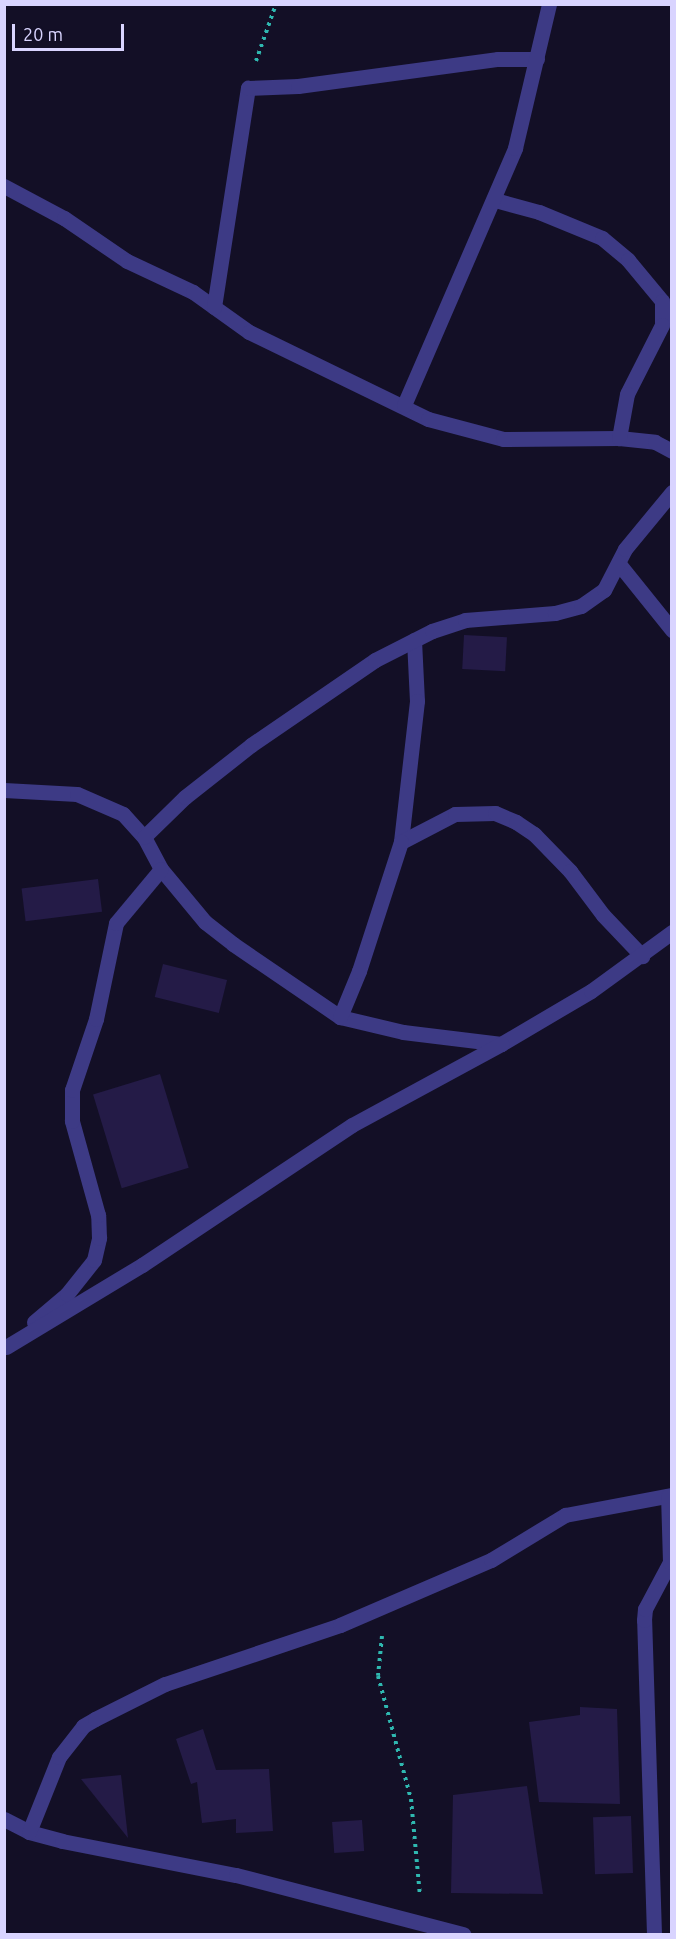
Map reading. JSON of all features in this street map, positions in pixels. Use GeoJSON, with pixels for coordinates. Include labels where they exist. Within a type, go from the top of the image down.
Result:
{"type":"FeatureCollection","features":[{"type":"Feature","properties":{"kind":"street"},"geometry":{"type":"LineString","coordinates":[[404,405],[495,200],[515,148],[549,4]]}},
{"type":"Feature","properties":{"kind":"street"},"geometry":{"type":"LineString","coordinates":[[214,307],[248,88],[298,86],[498,59],[537,59]]}},
{"type":"Feature","properties":{"kind":"street"},"geometry":{"type":"LineString","coordinates":[[4,186],[64,218],[127,261],[176,283],[249,332],[304,362],[404,405],[428,419],[480,435],[533,441],[619,438],[656,442],[672,451]]}},
{"type":"Feature","properties":{"kind":"street"},"geometry":{"type":"LineString","coordinates":[[495,200],[539,212],[602,238],[628,260],[662,301],[662,325],[627,394],[619,438]]}},
{"type":"Feature","properties":{"kind":"street"},"geometry":{"type":"LineString","coordinates":[[144,837],[185,797],[287,718],[375,660],[414,640],[465,620],[555,613],[581,606],[604,590],[639,529],[672,492]]}},
{"type":"Feature","properties":{"kind":"street"},"geometry":{"type":"LineString","coordinates":[[619,564],[672,630]]}},
{"type":"Feature","properties":{"kind":"street"},"geometry":{"type":"LineString","coordinates":[[340,1017],[360,971],[401,842],[417,701],[414,640]]}},
{"type":"Feature","properties":{"kind":"street"},"geometry":{"type":"LineString","coordinates":[[4,790],[77,794],[123,814],[144,837],[161,869],[205,922],[302,994],[340,1017],[449,1040],[501,1044]]}},
{"type":"Feature","properties":{"kind":"street"},"geometry":{"type":"LineString","coordinates":[[401,842],[455,814],[495,813],[516,822],[534,834],[570,870],[603,915],[642,956]]}},
{"type":"Feature","properties":{"kind":"street"},"geometry":{"type":"LineString","coordinates":[[5,1348],[67,1294],[94,1260],[99,1238],[98,1215],[72,1121],[72,1090],[96,1019],[116,923],[161,869]]}},
{"type":"Feature","properties":{"kind":"street"},"geometry":{"type":"LineString","coordinates":[[5,1348],[142,1266],[352,1125],[501,1044],[591,991],[672,932]]}},
{"type":"Feature","properties":{"kind":"street"},"geometry":{"type":"LineString","coordinates":[[29,1832],[59,1758],[83,1726],[165,1684],[340,1625],[491,1560],[565,1515],[670,1496],[670,1562],[645,1608],[644,1620],[654,1935]]}},
{"type":"Feature","properties":{"kind":"street"},"geometry":{"type":"LineString","coordinates":[[4,1819],[29,1832],[236,1875],[463,1935]]}},
{"type":"Feature","properties":{"kind":"path"},"geometry":{"type":"LineString","coordinates":[[248,88],[276,4]]}},
{"type":"Feature","properties":{"kind":"path"},"geometry":{"type":"LineString","coordinates":[[385,1605],[378,1676],[411,1799],[420,1879],[420,1923]]}},
{"type":"Feature","properties":{"kind":"building"},"geometry":{"type":"Polygon","coordinates":[[[464,635],[507,637],[505,671],[462,669],[464,635]]]}},
{"type":"Feature","properties":{"kind":"building"},"geometry":{"type":"Polygon","coordinates":[[[98,879],[102,912],[26,921],[22,888],[98,879]]]}},
{"type":"Feature","properties":{"kind":"building"},"geometry":{"type":"Polygon","coordinates":[[[163,964],[227,980],[219,1013],[155,997],[163,964]]]}},
{"type":"Feature","properties":{"kind":"building"},"geometry":{"type":"Polygon","coordinates":[[[160,1074],[189,1168],[122,1188],[93,1094],[160,1074]]]}},
{"type":"Feature","properties":{"kind":"building"},"geometry":{"type":"Polygon","coordinates":[[[580,1707],[617,1709],[620,1804],[539,1802],[529,1722],[580,1715],[580,1707]]]}},
{"type":"Feature","properties":{"kind":"building"},"geometry":{"type":"Polygon","coordinates":[[[203,1729],[216,1770],[269,1769],[273,1831],[236,1833],[236,1819],[202,1823],[197,1782],[191,1784],[176,1739],[203,1729]]]}},
{"type":"Feature","properties":{"kind":"building"},"geometry":{"type":"Polygon","coordinates":[[[121,1775],[128,1838],[81,1779],[121,1775]]]}},
{"type":"Feature","properties":{"kind":"building"},"geometry":{"type":"Polygon","coordinates":[[[527,1786],[543,1894],[451,1893],[453,1795],[527,1786]]]}},
{"type":"Feature","properties":{"kind":"building"},"geometry":{"type":"Polygon","coordinates":[[[631,1816],[633,1873],[595,1874],[593,1817],[631,1816]]]}},
{"type":"Feature","properties":{"kind":"building"},"geometry":{"type":"Polygon","coordinates":[[[362,1820],[364,1851],[334,1853],[332,1822],[362,1820]]]}}]}
